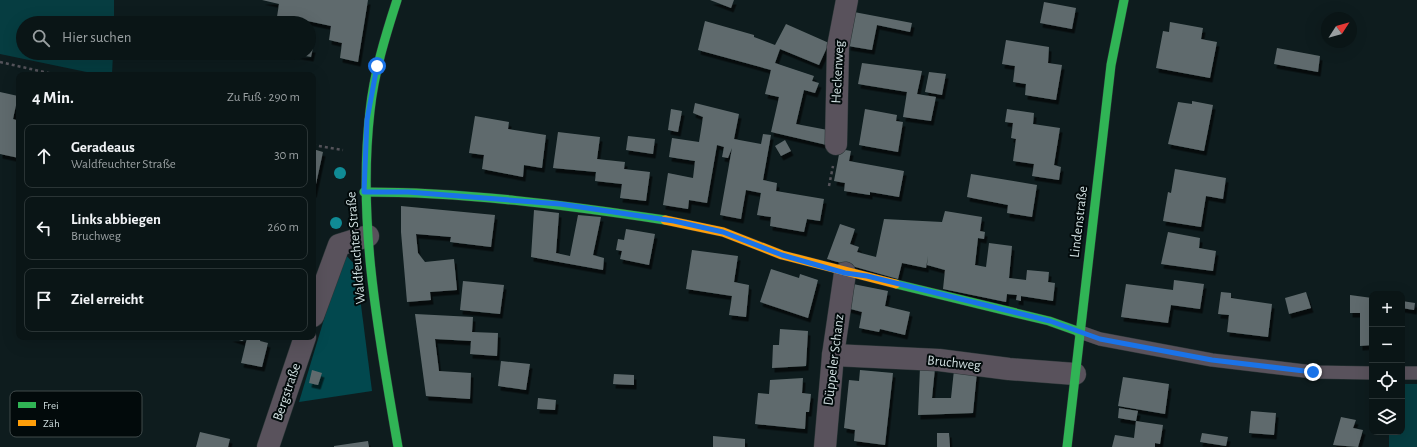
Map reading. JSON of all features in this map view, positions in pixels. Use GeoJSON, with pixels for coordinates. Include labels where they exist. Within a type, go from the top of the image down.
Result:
{"type":"FeatureCollection","features":[{"type":"Feature","properties":{"kind":"street","name":"Waldfeuchter Straße"},"geometry":{"type":"LineString","coordinates":[[397,0],[370,94],[365,151],[364,192],[374,304],[398,447]]}},
{"type":"Feature","properties":{"kind":"street","name":"Heckenweg"},"geometry":{"type":"LineString","coordinates":[[836,144],[838,47],[847,0]]}},
{"type":"Feature","properties":{"kind":"street","name":"Lindenstraße"},"geometry":{"type":"LineString","coordinates":[[1067,447],[1112,65],[1124,0]]}},
{"type":"Feature","properties":{"kind":"street"},"geometry":{"type":"LineString","coordinates":[[364,192],[408,192],[560,204],[674,221],[723,232],[782,255],[845,273],[867,276],[1050,321],[1080,332]]}},
{"type":"Feature","properties":{"kind":"street"},"geometry":{"type":"LineString","coordinates":[[316,308],[339,245],[368,236]]}},
{"type":"Feature","properties":{"kind":"street","name":"Düppeler Schanz"},"geometry":{"type":"LineString","coordinates":[[825,447],[833,355],[845,273]]}},
{"type":"Feature","properties":{"kind":"street","name":"Bergstraße"},"geometry":{"type":"LineString","coordinates":[[268,447],[305,340]]}},
{"type":"Feature","properties":{"kind":"street","name":"Bruchweg"},"geometry":{"type":"LineString","coordinates":[[833,355],[939,360],[1009,369],[1075,374]]}},
{"type":"Feature","properties":{"kind":"lane"},"geometry":{"type":"LineString","coordinates":[[1080,332],[1100,339],[1212,360],[1313,372],[1369,373]]}},
{"type":"Feature","properties":{"kind":"lane"},"geometry":{"type":"LineString","coordinates":[[1405,373],[1417,373]]}},
{"type":"Feature","properties":{"kind":"path"},"geometry":{"type":"LineString","coordinates":[[0,62],[44,72]]}},
{"type":"Feature","properties":{"kind":"shaded area"},"geometry":{"type":"Polygon","coordinates":[[[0,0],[114,0],[114,16],[16,16],[16,57],[0,54],[0,0]]]}},
{"type":"Feature","properties":{"kind":"shaded area"},"geometry":{"type":"Polygon","coordinates":[[[29,60],[113,60],[112,72],[87,72],[29,60]]]}},
{"type":"Feature","properties":{"kind":"shaded area"},"geometry":{"type":"Polygon","coordinates":[[[344,253],[356,266],[372,391],[299,402],[344,253]]]}},
{"type":"Feature","properties":{"kind":"shaded area"},"geometry":{"type":"Polygon","coordinates":[[[1405,384],[1417,384],[1417,447],[1389,447],[1389,435],[1405,435],[1405,384]]]}},
{"type":"Feature","properties":{"kind":"building"},"geometry":{"type":"Polygon","coordinates":[[[262,0],[368,0],[358,62],[340,58],[342,43],[329,40],[331,26],[316,23],[316,16],[277,16],[279,4],[262,0]]]}},
{"type":"Feature","properties":{"kind":"building"},"geometry":{"type":"Polygon","coordinates":[[[710,0],[734,0],[731,8],[710,0]]]}},
{"type":"Feature","properties":{"kind":"building"},"geometry":{"type":"Polygon","coordinates":[[[1044,2],[1076,8],[1072,29],[1040,23],[1044,2]]]}},
{"type":"Feature","properties":{"kind":"building"},"geometry":{"type":"Polygon","coordinates":[[[854,12],[912,23],[910,32],[877,25],[872,50],[848,46],[854,12]]]}},
{"type":"Feature","properties":{"kind":"building"},"geometry":{"type":"Polygon","coordinates":[[[705,21],[754,35],[754,37],[775,45],[786,24],[829,43],[819,65],[780,49],[775,63],[814,76],[812,81],[819,83],[815,93],[804,90],[796,124],[833,131],[831,146],[771,132],[779,97],[765,94],[771,70],[698,50],[705,21]]]}},
{"type":"Feature","properties":{"kind":"building"},"geometry":{"type":"Polygon","coordinates":[[[1170,22],[1203,28],[1201,39],[1217,42],[1210,78],[1156,68],[1163,31],[1169,32],[1170,22]]]}},
{"type":"Feature","properties":{"kind":"building"},"geometry":{"type":"Polygon","coordinates":[[[1006,40],[1049,47],[1048,63],[1062,65],[1056,100],[1025,95],[1026,84],[1013,82],[1015,66],[1002,64],[1006,40]]]}},
{"type":"Feature","properties":{"kind":"building"},"geometry":{"type":"Polygon","coordinates":[[[1277,48],[1320,56],[1318,72],[1274,64],[1277,48]]]}},
{"type":"Feature","properties":{"kind":"building"},"geometry":{"type":"Polygon","coordinates":[[[862,63],[922,71],[917,94],[936,97],[931,121],[903,117],[907,92],[858,84],[862,63]]]}},
{"type":"Feature","properties":{"kind":"building"},"geometry":{"type":"Polygon","coordinates":[[[929,72],[946,74],[942,95],[925,92],[929,72]]]}},
{"type":"Feature","properties":{"kind":"building"},"geometry":{"type":"Polygon","coordinates":[[[0,92],[16,96],[16,105],[13,119],[16,120],[16,157],[0,154],[0,92]]]}},
{"type":"Feature","properties":{"kind":"building"},"geometry":{"type":"Polygon","coordinates":[[[1192,101],[1213,105],[1204,151],[1168,144],[1178,102],[1192,104],[1192,101]]]}},
{"type":"Feature","properties":{"kind":"building"},"geometry":{"type":"Polygon","coordinates":[[[695,103],[739,114],[734,139],[761,144],[763,134],[771,135],[763,180],[777,183],[776,191],[824,199],[820,221],[807,219],[804,232],[770,226],[771,217],[757,215],[761,193],[746,190],[741,219],[720,215],[732,148],[728,158],[722,157],[724,147],[717,145],[707,203],[689,200],[688,209],[663,205],[668,173],[693,178],[695,161],[669,157],[672,138],[699,142],[703,117],[693,113],[695,103]]]}},
{"type":"Feature","properties":{"kind":"building"},"geometry":{"type":"Polygon","coordinates":[[[671,109],[682,111],[678,132],[668,130],[671,109]]]}},
{"type":"Feature","properties":{"kind":"building"},"geometry":{"type":"Polygon","coordinates":[[[865,109],[897,115],[896,121],[903,122],[898,152],[859,145],[865,109]]]}},
{"type":"Feature","properties":{"kind":"building"},"geometry":{"type":"Polygon","coordinates":[[[1007,109],[1034,113],[1033,124],[1060,128],[1054,165],[1061,167],[1059,180],[1032,176],[1034,164],[1013,161],[1016,139],[1011,138],[1013,123],[1005,122],[1007,109]]]}},
{"type":"Feature","properties":{"kind":"building"},"geometry":{"type":"Polygon","coordinates":[[[475,116],[509,122],[508,129],[546,135],[542,168],[524,165],[523,177],[482,169],[484,155],[469,153],[475,116]]]}},
{"type":"Feature","properties":{"kind":"building"},"geometry":{"type":"Polygon","coordinates":[[[558,132],[600,137],[597,159],[625,162],[624,169],[650,172],[646,201],[620,198],[622,184],[595,181],[596,172],[553,168],[558,132]]]}},
{"type":"Feature","properties":{"kind":"building"},"geometry":{"type":"Polygon","coordinates":[[[628,136],[655,139],[653,154],[626,150],[628,136]]]}},
{"type":"Feature","properties":{"kind":"building"},"geometry":{"type":"Polygon","coordinates":[[[785,140],[791,151],[781,156],[775,146],[785,140]]]}},
{"type":"Feature","properties":{"kind":"building"},"geometry":{"type":"Polygon","coordinates":[[[840,149],[851,151],[849,161],[904,171],[899,197],[870,192],[870,195],[844,191],[845,183],[834,181],[840,149]]]}},
{"type":"Feature","properties":{"kind":"building"},"geometry":{"type":"Polygon","coordinates":[[[316,150],[323,152],[316,184],[316,150]]]}},
{"type":"Feature","properties":{"kind":"building"},"geometry":{"type":"Polygon","coordinates":[[[1175,169],[1226,178],[1223,199],[1206,196],[1201,227],[1163,221],[1168,192],[1171,193],[1175,169]]]}},
{"type":"Feature","properties":{"kind":"building"},"geometry":{"type":"Polygon","coordinates":[[[971,174],[1037,185],[1032,217],[1007,213],[1008,205],[967,197],[971,174]]]}},
{"type":"Feature","properties":{"kind":"building"},"geometry":{"type":"Polygon","coordinates":[[[401,206],[495,215],[491,247],[450,242],[451,237],[416,234],[418,253],[425,262],[454,259],[457,290],[430,292],[431,300],[407,302],[401,232],[401,206]]]}},
{"type":"Feature","properties":{"kind":"building"},"geometry":{"type":"Polygon","coordinates":[[[534,210],[559,213],[556,253],[570,256],[578,215],[601,217],[593,255],[604,258],[603,270],[531,257],[534,210]]]}},
{"type":"Feature","properties":{"kind":"building"},"geometry":{"type":"Polygon","coordinates":[[[945,211],[982,217],[980,231],[985,232],[984,239],[978,238],[975,265],[986,267],[989,243],[1012,246],[1009,278],[1026,280],[1027,270],[1049,272],[1048,282],[1055,283],[1053,301],[1021,296],[1021,301],[1016,300],[1017,295],[1007,294],[1006,302],[943,289],[945,270],[927,265],[928,256],[926,268],[902,263],[898,279],[827,259],[840,224],[855,229],[850,244],[859,247],[857,252],[876,257],[884,219],[942,222],[945,211]]]}},
{"type":"Feature","properties":{"kind":"building"},"geometry":{"type":"Polygon","coordinates":[[[626,229],[655,234],[649,265],[620,259],[622,251],[616,250],[618,239],[624,240],[626,229]]]}},
{"type":"Feature","properties":{"kind":"building"},"geometry":{"type":"Polygon","coordinates":[[[1168,232],[1200,238],[1199,248],[1216,251],[1213,271],[1161,264],[1168,232]]]}},
{"type":"Feature","properties":{"kind":"building"},"geometry":{"type":"Polygon","coordinates":[[[692,250],[738,256],[734,282],[749,285],[746,317],[729,315],[732,296],[686,289],[692,250]]]}},
{"type":"Feature","properties":{"kind":"building"},"geometry":{"type":"Polygon","coordinates":[[[771,269],[799,278],[800,274],[818,280],[808,318],[760,302],[771,269]]]}},
{"type":"Feature","properties":{"kind":"building"},"geometry":{"type":"Polygon","coordinates":[[[1174,280],[1204,284],[1200,309],[1171,305],[1168,323],[1121,317],[1126,284],[1173,290],[1174,280]]]}},
{"type":"Feature","properties":{"kind":"building"},"geometry":{"type":"Polygon","coordinates":[[[463,281],[504,285],[500,314],[460,310],[463,281]]]}},
{"type":"Feature","properties":{"kind":"building"},"geometry":{"type":"Polygon","coordinates":[[[853,284],[888,291],[885,306],[910,312],[905,335],[880,329],[879,332],[859,328],[862,312],[847,308],[853,284]]]}},
{"type":"Feature","properties":{"kind":"building"},"geometry":{"type":"Polygon","coordinates":[[[1221,292],[1231,293],[1231,298],[1272,304],[1268,337],[1227,332],[1229,315],[1218,314],[1221,292]]]}},
{"type":"Feature","properties":{"kind":"building"},"geometry":{"type":"Polygon","coordinates":[[[1306,292],[1311,308],[1289,314],[1285,298],[1306,292]]]}},
{"type":"Feature","properties":{"kind":"building"},"geometry":{"type":"Polygon","coordinates":[[[1350,295],[1369,298],[1369,345],[1360,346],[1360,313],[1350,313],[1350,295]]]}},
{"type":"Feature","properties":{"kind":"building"},"geometry":{"type":"Polygon","coordinates":[[[1405,301],[1415,303],[1414,310],[1405,308],[1405,301]]]}},
{"type":"Feature","properties":{"kind":"building"},"geometry":{"type":"Polygon","coordinates":[[[415,314],[473,317],[472,332],[498,333],[497,356],[470,354],[471,341],[435,339],[439,371],[471,373],[470,399],[426,396],[415,314]]]}},
{"type":"Feature","properties":{"kind":"building"},"geometry":{"type":"Polygon","coordinates":[[[780,329],[808,331],[806,366],[772,368],[773,345],[779,345],[780,329]]]}},
{"type":"Feature","properties":{"kind":"building"},"geometry":{"type":"Polygon","coordinates":[[[247,340],[260,340],[268,343],[262,367],[241,363],[247,340]]]}},
{"type":"Feature","properties":{"kind":"building"},"geometry":{"type":"Polygon","coordinates":[[[501,361],[530,364],[526,390],[498,386],[501,361]]]}},
{"type":"Feature","properties":{"kind":"building"},"geometry":{"type":"Polygon","coordinates":[[[920,367],[935,368],[932,398],[951,398],[954,370],[977,372],[973,413],[918,415],[920,367]]]}},
{"type":"Feature","properties":{"kind":"building"},"geometry":{"type":"Polygon","coordinates":[[[312,370],[322,373],[318,385],[309,383],[312,370]]]}},
{"type":"Feature","properties":{"kind":"building"},"geometry":{"type":"Polygon","coordinates":[[[860,370],[893,373],[885,445],[854,441],[855,430],[844,428],[849,380],[859,381],[860,370]]]}},
{"type":"Feature","properties":{"kind":"building"},"geometry":{"type":"Polygon","coordinates":[[[614,374],[634,375],[634,385],[613,384],[614,374]]]}},
{"type":"Feature","properties":{"kind":"building"},"geometry":{"type":"Polygon","coordinates":[[[1123,377],[1169,384],[1165,414],[1118,406],[1123,377]]]}},
{"type":"Feature","properties":{"kind":"building"},"geometry":{"type":"Polygon","coordinates":[[[803,378],[802,393],[811,394],[809,412],[806,412],[805,429],[755,424],[758,393],[769,394],[770,380],[803,378]]]}},
{"type":"Feature","properties":{"kind":"building"},"geometry":{"type":"Polygon","coordinates":[[[538,398],[556,400],[555,410],[537,409],[538,398]]]}},
{"type":"Feature","properties":{"kind":"building"},"geometry":{"type":"Polygon","coordinates":[[[1119,408],[1138,411],[1136,421],[1118,418],[1119,408]]]}},
{"type":"Feature","properties":{"kind":"building"},"geometry":{"type":"Polygon","coordinates":[[[1251,411],[1276,413],[1274,435],[1249,433],[1251,411]]]}},
{"type":"Feature","properties":{"kind":"building"},"geometry":{"type":"Polygon","coordinates":[[[1341,417],[1356,420],[1353,428],[1363,430],[1358,447],[1333,445],[1341,417]]]}},
{"type":"Feature","properties":{"kind":"building"},"geometry":{"type":"Polygon","coordinates":[[[1136,421],[1163,425],[1160,444],[1155,443],[1155,447],[1112,447],[1115,435],[1134,438],[1136,421]]]}},
{"type":"Feature","properties":{"kind":"building"},"geometry":{"type":"Polygon","coordinates":[[[200,432],[230,439],[228,447],[196,447],[200,432]]]}},
{"type":"Feature","properties":{"kind":"building"},"geometry":{"type":"Polygon","coordinates":[[[937,433],[949,433],[950,447],[937,447],[937,433]]]}},
{"type":"Feature","properties":{"kind":"building"},"geometry":{"type":"Polygon","coordinates":[[[1202,433],[1228,437],[1226,446],[1200,442],[1202,433]]]}},
{"type":"Feature","properties":{"kind":"building"},"geometry":{"type":"Polygon","coordinates":[[[713,436],[745,439],[745,447],[713,447],[713,436]]]}},
{"type":"Feature","properties":{"kind":"building"},"geometry":{"type":"Polygon","coordinates":[[[368,441],[369,447],[334,447],[334,446],[368,441]]]}},
{"type":"Feature","properties":{"kind":"traffic: fast"},"geometry":{"type":"LineString","coordinates":[[397,0],[380,55],[374,83],[367,153],[366,196],[368,238],[377,322],[398,447]]}},
{"type":"Feature","properties":{"kind":"traffic: fast"},"geometry":{"type":"LineString","coordinates":[[1067,447],[1111,65],[1124,0]]}},
{"type":"Feature","properties":{"kind":"traffic: fast"},"geometry":{"type":"LineString","coordinates":[[364,192],[440,194],[515,200],[665,220]]}},
{"type":"Feature","properties":{"kind":"traffic: fast"},"geometry":{"type":"LineString","coordinates":[[896,284],[1049,321],[1080,332]]}},
{"type":"Feature","properties":{"kind":"traffic: slow"},"geometry":{"type":"LineString","coordinates":[[665,220],[723,232],[782,255],[896,284]]}},
{"type":"Feature","properties":{"kind":"route"},"geometry":{"type":"LineString","coordinates":[[377,66],[370,94],[367,120],[364,192],[408,192],[560,204],[674,221],[723,232],[782,255],[845,273],[867,276],[1050,321],[1100,339],[1212,360],[1313,372]]}}]}
